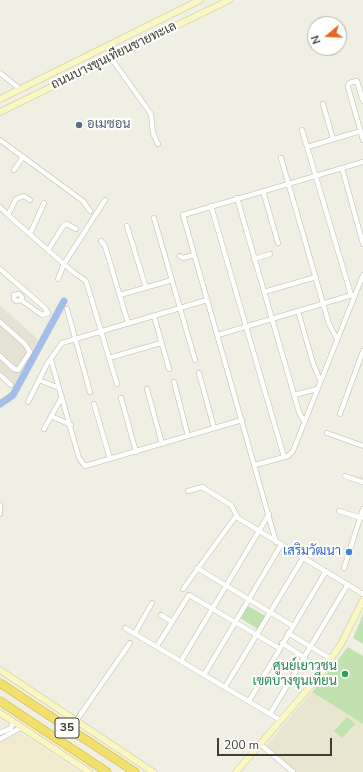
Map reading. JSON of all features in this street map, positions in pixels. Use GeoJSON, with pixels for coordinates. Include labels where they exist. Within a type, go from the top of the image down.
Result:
{"type":"FeatureCollection","features":[{"type":"Feature","properties":{"kind":"highway","name":"35"},"geometry":{"type":"LineString","coordinates":[[0,683],[135,772]]}},
{"type":"Feature","properties":{"kind":"highway","name":"35"},"geometry":{"type":"LineString","coordinates":[[0,701],[107,772]]}},
{"type":"Feature","properties":{"kind":"main road","name":"ถนนบางขุนเทียนชายทะเล"},"geometry":{"type":"LineString","coordinates":[[0,99],[200,0]]}},
{"type":"Feature","properties":{"kind":"main road","name":"ถนนบางขุนเทียนชายทะเล"},"geometry":{"type":"LineString","coordinates":[[0,112],[229,0]]}},
{"type":"Feature","properties":{"kind":"main road"},"geometry":{"type":"LineString","coordinates":[[236,772],[320,674],[341,644],[363,600]]}},
{"type":"Feature","properties":{"kind":"main road","name":"35"},"geometry":{"type":"LineString","coordinates":[[0,670],[153,772]]}},
{"type":"Feature","properties":{"kind":"main road","name":"35"},"geometry":{"type":"LineString","coordinates":[[0,713],[89,772]]}},
{"type":"Feature","properties":{"kind":"street"},"geometry":{"type":"LineString","coordinates":[[111,58],[150,114],[153,134],[158,144]]}},
{"type":"Feature","properties":{"kind":"street"},"geometry":{"type":"LineString","coordinates":[[0,73],[20,90]]}},
{"type":"Feature","properties":{"kind":"street"},"geometry":{"type":"LineString","coordinates":[[363,101],[356,81],[349,83],[348,87],[362,132],[363,140]]}},
{"type":"Feature","properties":{"kind":"street"},"geometry":{"type":"LineString","coordinates":[[323,104],[333,139]]}},
{"type":"Feature","properties":{"kind":"street"},"geometry":{"type":"LineString","coordinates":[[302,130],[353,294]]}},
{"type":"Feature","properties":{"kind":"street"},"geometry":{"type":"LineString","coordinates":[[307,147],[362,132]]}},
{"type":"Feature","properties":{"kind":"street"},"geometry":{"type":"LineString","coordinates":[[0,140],[83,201],[90,211]]}},
{"type":"Feature","properties":{"kind":"street"},"geometry":{"type":"LineString","coordinates":[[14,170],[23,157]]}},
{"type":"Feature","properties":{"kind":"street"},"geometry":{"type":"LineString","coordinates":[[282,158],[331,329],[337,338]]}},
{"type":"Feature","properties":{"kind":"street"},"geometry":{"type":"LineString","coordinates":[[204,675],[279,543],[269,514],[242,420],[208,300],[202,273],[194,255],[183,215],[363,162]]}},
{"type":"Feature","properties":{"kind":"street"},"geometry":{"type":"LineString","coordinates":[[342,168],[363,244]]}},
{"type":"Feature","properties":{"kind":"street"},"geometry":{"type":"LineString","coordinates":[[263,191],[278,243]]}},
{"type":"Feature","properties":{"kind":"street"},"geometry":{"type":"LineString","coordinates":[[8,215],[16,199],[24,196],[30,200]]}},
{"type":"Feature","properties":{"kind":"street"},"geometry":{"type":"LineString","coordinates":[[237,198],[299,412],[304,420]]}},
{"type":"Feature","properties":{"kind":"street"},"geometry":{"type":"LineString","coordinates":[[58,279],[64,264],[105,200]]}},
{"type":"Feature","properties":{"kind":"street"},"geometry":{"type":"LineString","coordinates":[[30,234],[44,203]]}},
{"type":"Feature","properties":{"kind":"street"},"geometry":{"type":"LineString","coordinates":[[211,206],[284,457]]}},
{"type":"Feature","properties":{"kind":"street"},"geometry":{"type":"LineString","coordinates":[[0,207],[73,272],[79,275],[88,285],[117,384]]}},
{"type":"Feature","properties":{"kind":"street"},"geometry":{"type":"LineString","coordinates":[[154,218],[195,360]]}},
{"type":"Feature","properties":{"kind":"street"},"geometry":{"type":"LineString","coordinates":[[48,250],[64,224],[76,228]]}},
{"type":"Feature","properties":{"kind":"street"},"geometry":{"type":"LineString","coordinates":[[127,226],[146,288]]}},
{"type":"Feature","properties":{"kind":"street"},"geometry":{"type":"LineString","coordinates":[[101,241],[105,246],[128,323]]}},
{"type":"Feature","properties":{"kind":"street"},"geometry":{"type":"LineString","coordinates":[[254,259],[270,254]]}},
{"type":"Feature","properties":{"kind":"street"},"geometry":{"type":"LineString","coordinates":[[180,256],[185,258],[194,255]]}},
{"type":"Feature","properties":{"kind":"street"},"geometry":{"type":"LineString","coordinates":[[222,267],[228,265]]}},
{"type":"Feature","properties":{"kind":"street"},"geometry":{"type":"LineString","coordinates":[[0,269],[45,308],[48,313],[42,315],[21,300]]}},
{"type":"Feature","properties":{"kind":"street"},"geometry":{"type":"LineString","coordinates":[[256,465],[284,457],[293,451],[353,294],[363,275]]}},
{"type":"Feature","properties":{"kind":"street"},"geometry":{"type":"LineString","coordinates":[[264,292],[316,276]]}},
{"type":"Feature","properties":{"kind":"street"},"geometry":{"type":"LineString","coordinates":[[120,295],[172,280]]}},
{"type":"Feature","properties":{"kind":"street"},"geometry":{"type":"LineString","coordinates":[[218,335],[298,312],[353,294]]}},
{"type":"Feature","properties":{"kind":"street"},"geometry":{"type":"LineString","coordinates":[[28,402],[39,380],[61,344],[208,300]]}},
{"type":"Feature","properties":{"kind":"street"},"geometry":{"type":"LineString","coordinates":[[67,308],[90,392]]}},
{"type":"Feature","properties":{"kind":"street"},"geometry":{"type":"LineString","coordinates":[[298,312],[313,363],[320,380]]}},
{"type":"Feature","properties":{"kind":"street"},"geometry":{"type":"LineString","coordinates":[[154,316],[169,369]]}},
{"type":"Feature","properties":{"kind":"street"},"geometry":{"type":"LineString","coordinates":[[0,322],[25,344],[30,352],[18,370],[14,369],[0,356]]}},
{"type":"Feature","properties":{"kind":"street"},"geometry":{"type":"LineString","coordinates":[[109,358],[161,342]]}},
{"type":"Feature","properties":{"kind":"street"},"geometry":{"type":"LineString","coordinates":[[340,414],[363,351]]}},
{"type":"Feature","properties":{"kind":"street"},"geometry":{"type":"LineString","coordinates":[[51,360],[79,458],[84,466],[242,420]]}},
{"type":"Feature","properties":{"kind":"street"},"geometry":{"type":"LineString","coordinates":[[199,373],[214,428]]}},
{"type":"Feature","properties":{"kind":"street"},"geometry":{"type":"LineString","coordinates":[[0,375],[11,386]]}},
{"type":"Feature","properties":{"kind":"street"},"geometry":{"type":"LineString","coordinates":[[39,380],[59,388]]}},
{"type":"Feature","properties":{"kind":"street"},"geometry":{"type":"LineString","coordinates":[[174,382],[188,436]]}},
{"type":"Feature","properties":{"kind":"street"},"geometry":{"type":"LineString","coordinates":[[147,389],[162,444]]}},
{"type":"Feature","properties":{"kind":"street"},"geometry":{"type":"LineString","coordinates":[[294,395],[317,389]]}},
{"type":"Feature","properties":{"kind":"street"},"geometry":{"type":"LineString","coordinates":[[44,429],[62,397]]}},
{"type":"Feature","properties":{"kind":"street"},"geometry":{"type":"LineString","coordinates":[[121,398],[136,452]]}},
{"type":"Feature","properties":{"kind":"street"},"geometry":{"type":"LineString","coordinates":[[94,404],[110,459]]}},
{"type":"Feature","properties":{"kind":"street"},"geometry":{"type":"LineString","coordinates":[[51,416],[70,425]]}},
{"type":"Feature","properties":{"kind":"street"},"geometry":{"type":"LineString","coordinates":[[328,433],[363,446]]}},
{"type":"Feature","properties":{"kind":"street"},"geometry":{"type":"LineString","coordinates":[[345,476],[363,482]]}},
{"type":"Feature","properties":{"kind":"street"},"geometry":{"type":"LineString","coordinates":[[188,491],[202,486],[231,505],[236,516],[363,594]]}},
{"type":"Feature","properties":{"kind":"street"},"geometry":{"type":"LineString","coordinates":[[0,505],[0,514]]}},
{"type":"Feature","properties":{"kind":"street"},"geometry":{"type":"LineString","coordinates":[[344,568],[362,518],[363,509]]}},
{"type":"Feature","properties":{"kind":"street"},"geometry":{"type":"LineString","coordinates":[[339,510],[362,518]]}},
{"type":"Feature","properties":{"kind":"street"},"geometry":{"type":"LineString","coordinates":[[181,661],[225,585],[269,514]]}},
{"type":"Feature","properties":{"kind":"street"},"geometry":{"type":"LineString","coordinates":[[182,589],[236,516]]}},
{"type":"Feature","properties":{"kind":"street"},"geometry":{"type":"LineString","coordinates":[[225,687],[303,558]]}},
{"type":"Feature","properties":{"kind":"street"},"geometry":{"type":"LineString","coordinates":[[197,568],[293,626]]}},
{"type":"Feature","properties":{"kind":"street"},"geometry":{"type":"LineString","coordinates":[[249,701],[280,646],[326,571]]}},
{"type":"Feature","properties":{"kind":"street"},"geometry":{"type":"LineString","coordinates":[[270,714],[305,658],[348,584]]}},
{"type":"Feature","properties":{"kind":"street"},"geometry":{"type":"LineString","coordinates":[[157,646],[189,595],[257,634],[305,658]]}},
{"type":"Feature","properties":{"kind":"street"},"geometry":{"type":"LineString","coordinates":[[135,633],[152,603]]}},
{"type":"Feature","properties":{"kind":"street"},"geometry":{"type":"LineString","coordinates":[[161,615],[172,622]]}},
{"type":"Feature","properties":{"kind":"street"},"geometry":{"type":"LineString","coordinates":[[125,628],[280,720]]}},
{"type":"Feature","properties":{"kind":"street"},"geometry":{"type":"LineString","coordinates":[[288,633],[331,659]]}},
{"type":"Feature","properties":{"kind":"street"},"geometry":{"type":"LineString","coordinates":[[76,721],[130,643]]}},
{"type":"Feature","properties":{"kind":"street"},"geometry":{"type":"LineString","coordinates":[[0,733],[11,728],[13,721]]}},
{"type":"Feature","properties":{"kind":"street"},"geometry":{"type":"LineString","coordinates":[[0,739],[22,727]]}},
{"type":"Feature","properties":{"kind":"street"},"geometry":{"type":"LineString","coordinates":[[260,744],[293,772]]}},
{"type":"Feature","properties":{"kind":"shaded area"},"geometry":{"type":"Polygon","coordinates":[[[0,306],[38,339],[14,385],[0,373],[0,306]]]}},
{"type":"Feature","properties":{"kind":"shaded area"},"geometry":{"type":"Polygon","coordinates":[[[312,692],[363,724],[363,772],[296,772],[265,747],[312,692]]]}},
{"type":"Feature","properties":{"kind":"shaded area"},"geometry":{"type":"Polygon","coordinates":[[[20,733],[79,772],[0,772],[0,743],[20,733]]]}},
{"type":"Feature","properties":{"kind":"green space"},"geometry":{"type":"Polygon","coordinates":[[[248,606],[265,616],[258,629],[240,618],[248,606]]]}},
{"type":"Feature","properties":{"kind":"green space"},"geometry":{"type":"Polygon","coordinates":[[[363,615],[363,644],[353,638],[363,615]]]}},
{"type":"Feature","properties":{"kind":"green space","name":"ศูนย์เยาวชน เขตบางขุนเทียน"},"geometry":{"type":"Polygon","coordinates":[[[348,647],[363,656],[363,724],[312,692],[348,647]]]}},
{"type":"Feature","properties":{"kind":"green space"},"geometry":{"type":"Polygon","coordinates":[[[347,717],[355,724],[342,738],[334,731],[347,717]]]}},
{"type":"Feature","properties":{"kind":"waterway"},"geometry":{"type":"LineString","coordinates":[[0,404],[13,395],[64,301]]}},
{"type":"Feature","properties":{"kind":"place","name":"อเมซอน"},"geometry":{"type":"Point","coordinates":[79,125]}},
{"type":"Feature","properties":{"kind":"place","name":"เสริมวัฒนา"},"geometry":{"type":"Point","coordinates":[349,552]}},
{"type":"Feature","properties":{"kind":"place","name":"ศูนย์เยาวชน เขตบางขุนเทียน"},"geometry":{"type":"Point","coordinates":[345,674]}}]}
